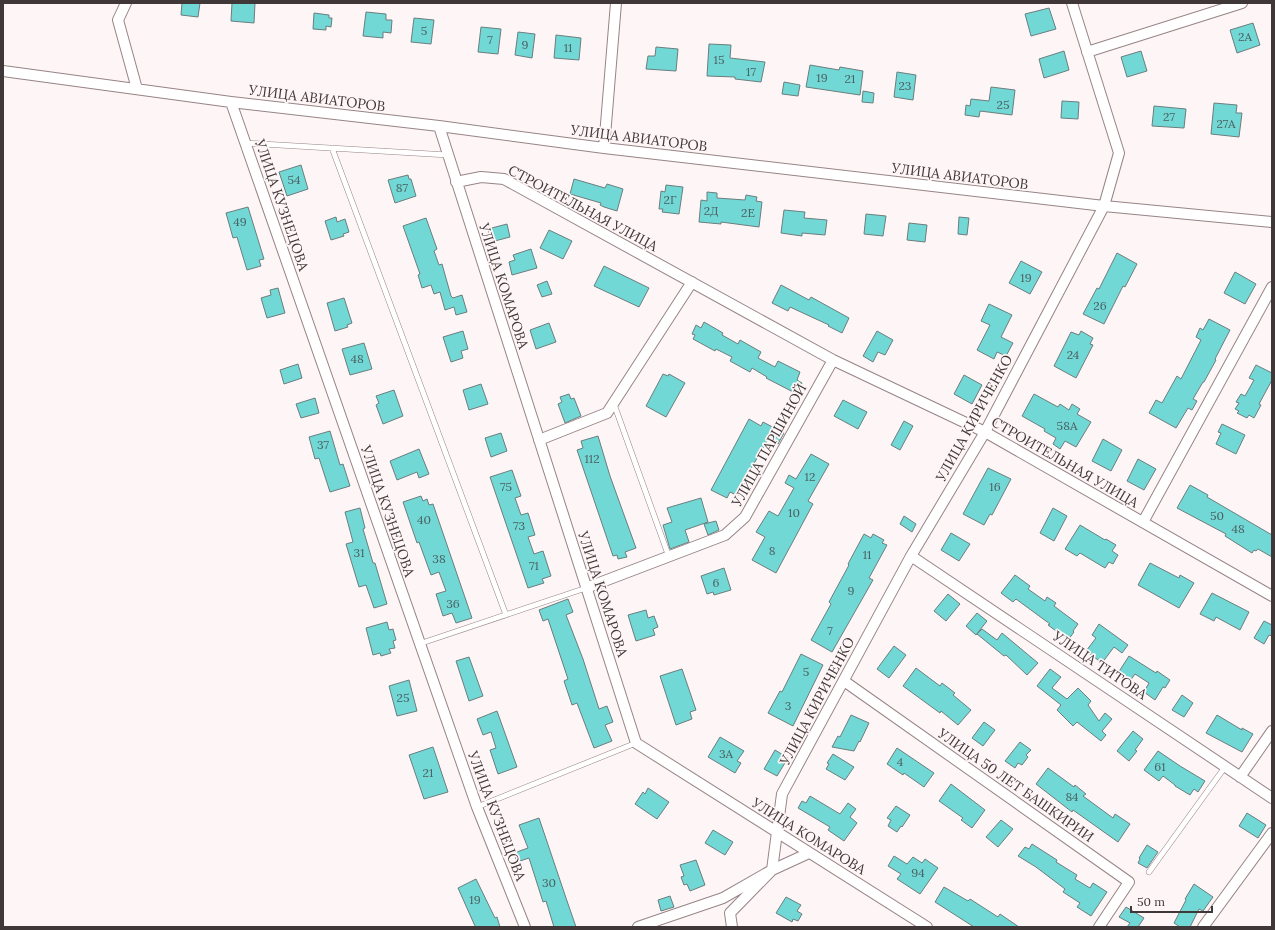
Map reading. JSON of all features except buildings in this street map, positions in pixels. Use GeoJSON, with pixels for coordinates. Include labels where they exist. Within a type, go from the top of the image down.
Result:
{"type":"FeatureCollection","features":[{"type":"Feature","properties":{"kind":"street"},"geometry":{"type":"LineString","coordinates":[[126,3],[118,20],[137,89]]}},
{"type":"Feature","properties":{"kind":"street"},"geometry":{"type":"LineString","coordinates":[[604,148],[616,3]]}},
{"type":"Feature","properties":{"kind":"street","name":"УЛИЦА КИРИЧЕНКО"},"geometry":{"type":"LineString","coordinates":[[772,870],[782,794],[912,556],[985,432],[1104,206],[1119,153],[1072,3]]}},
{"type":"Feature","properties":{"kind":"street"},"geometry":{"type":"LineString","coordinates":[[1087,52],[1242,3]]}},
{"type":"Feature","properties":{"kind":"street","name":"УЛИЦА АВИАТОРОВ"},"geometry":{"type":"LineString","coordinates":[[3,71],[231,102],[439,126],[604,148],[1104,206],[1272,222]]}},
{"type":"Feature","properties":{"kind":"street","name":"УЛИЦА КУЗНЕЦОВА"},"geometry":{"type":"LineString","coordinates":[[231,102],[476,807],[525,927]]}},
{"type":"Feature","properties":{"kind":"street","name":"УЛИЦА КОМАРОВА"},"geometry":{"type":"LineString","coordinates":[[439,126],[636,743],[927,927]]}},
{"type":"Feature","properties":{"kind":"street","name":"СТРОИТЕЛЬНАЯ УЛИЦА"},"geometry":{"type":"LineString","coordinates":[[456,182],[481,177],[504,178],[833,360],[985,432],[1272,596]]}},
{"type":"Feature","properties":{"kind":"street"},"geometry":{"type":"LineString","coordinates":[[539,440],[607,413],[692,282]]}},
{"type":"Feature","properties":{"kind":"street"},"geometry":{"type":"LineString","coordinates":[[1143,522],[1272,287]]}},
{"type":"Feature","properties":{"kind":"street","name":"УЛИЦА ПАРШИНОЙ"},"geometry":{"type":"LineString","coordinates":[[586,588],[725,535],[745,517],[833,360]]}},
{"type":"Feature","properties":{"kind":"street","name":"УЛИЦА ТИТОВА"},"geometry":{"type":"LineString","coordinates":[[912,556],[1272,798]]}},
{"type":"Feature","properties":{"kind":"street","name":"УЛИЦА 50 ЛЕТ БАШКИРИИ"},"geometry":{"type":"LineString","coordinates":[[844,681],[1129,882],[1099,927]]}},
{"type":"Feature","properties":{"kind":"street"},"geometry":{"type":"LineString","coordinates":[[1240,777],[1272,731]]}},
{"type":"Feature","properties":{"kind":"street"},"geometry":{"type":"LineString","coordinates":[[1203,927],[1272,833]]}},
{"type":"Feature","properties":{"kind":"street"},"geometry":{"type":"LineString","coordinates":[[638,927],[723,898],[772,870],[809,853]]}},
{"type":"Feature","properties":{"kind":"street"},"geometry":{"type":"LineString","coordinates":[[732,927],[730,913],[772,870]]}},
{"type":"Feature","properties":{"kind":"lane"},"geometry":{"type":"LineString","coordinates":[[245,143],[448,155]]}},
{"type":"Feature","properties":{"kind":"lane"},"geometry":{"type":"LineString","coordinates":[[332,148],[506,615]]}},
{"type":"Feature","properties":{"kind":"lane"},"geometry":{"type":"LineString","coordinates":[[614,403],[668,557]]}},
{"type":"Feature","properties":{"kind":"lane"},"geometry":{"type":"LineString","coordinates":[[419,644],[586,588]]}},
{"type":"Feature","properties":{"kind":"lane"},"geometry":{"type":"LineString","coordinates":[[476,807],[636,743]]}},
{"type":"Feature","properties":{"kind":"lane"},"geometry":{"type":"LineString","coordinates":[[1149,872],[1226,767]]}}]}
